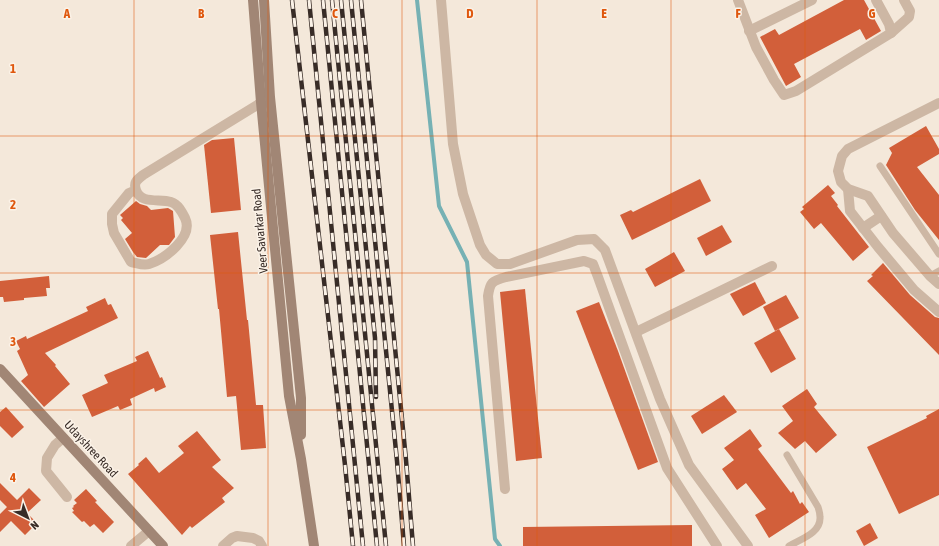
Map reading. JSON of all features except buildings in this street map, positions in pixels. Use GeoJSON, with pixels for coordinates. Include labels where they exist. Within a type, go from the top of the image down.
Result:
{"type":"FeatureCollection","features":[{"type":"Feature","properties":{"kind":"street","name":"Veer Savarkar Road"},"geometry":{"type":"LineString","coordinates":[[253,0],[261,102],[289,396],[301,460],[314,546]]}},
{"type":"Feature","properties":{"kind":"street","name":"Veer Savarkar Road"},"geometry":{"type":"LineString","coordinates":[[264,0],[270,97],[301,398],[301,460]]}},
{"type":"Feature","properties":{"kind":"street"},"geometry":{"type":"LineString","coordinates":[[441,0],[453,144],[463,194],[480,245],[486,255],[497,264],[510,264],[577,240],[594,240],[605,250],[660,399],[689,465],[748,546]]}},
{"type":"Feature","properties":{"kind":"street"},"geometry":{"type":"LineString","coordinates":[[738,0],[756,47],[784,95],[796,91],[891,33],[909,17],[910,11],[904,0]]}},
{"type":"Feature","properties":{"kind":"street"},"geometry":{"type":"LineString","coordinates":[[749,31],[812,0]]}},
{"type":"Feature","properties":{"kind":"street"},"geometry":{"type":"LineString","coordinates":[[876,0],[889,24],[891,33]]}},
{"type":"Feature","properties":{"kind":"street"},"geometry":{"type":"LineString","coordinates":[[136,190],[129,193],[112,214],[112,224],[114,233],[131,262],[142,265],[149,264],[160,259],[174,250],[181,241],[187,223],[177,205],[171,202],[146,200],[140,196],[136,190],[135,184],[137,180],[270,97]]}},
{"type":"Feature","properties":{"kind":"street"},"geometry":{"type":"LineString","coordinates":[[939,103],[848,149],[842,156],[838,171],[841,182],[848,189],[868,196],[893,233],[934,273],[939,284]]}},
{"type":"Feature","properties":{"kind":"street"},"geometry":{"type":"LineString","coordinates":[[848,189],[850,211],[914,290],[939,312]]}},
{"type":"Feature","properties":{"kind":"street"},"geometry":{"type":"LineString","coordinates":[[863,228],[881,216]]}},
{"type":"Feature","properties":{"kind":"street"},"geometry":{"type":"LineString","coordinates":[[505,489],[488,296],[490,286],[495,280],[506,277],[584,261],[593,264],[667,468],[717,546]]}},
{"type":"Feature","properties":{"kind":"street"},"geometry":{"type":"LineString","coordinates":[[636,332],[772,266]]}},
{"type":"Feature","properties":{"kind":"street","name":"Udayshree Road"},"geometry":{"type":"LineString","coordinates":[[0,369],[163,546]]}},
{"type":"Feature","properties":{"kind":"street"},"geometry":{"type":"LineString","coordinates":[[63,438],[55,445],[47,458],[46,471],[67,497]]}},
{"type":"Feature","properties":{"kind":"street"},"geometry":{"type":"LineString","coordinates":[[131,546],[149,531]]}},
{"type":"Feature","properties":{"kind":"street"},"geometry":{"type":"LineString","coordinates":[[223,546],[232,538],[237,536],[252,538],[259,541],[262,546]]}},
{"type":"Feature","properties":{"kind":"lane"},"geometry":{"type":"LineString","coordinates":[[880,166],[939,254]]}},
{"type":"Feature","properties":{"kind":"lane"},"geometry":{"type":"LineString","coordinates":[[787,456],[818,507],[820,517],[818,526],[814,532],[790,546]]}},
{"type":"Feature","properties":{"kind":"waterway"},"geometry":{"type":"LineString","coordinates":[[417,0],[439,206],[467,262],[495,539],[500,546]]}},
{"type":"Feature","properties":{"kind":"railway"},"geometry":{"type":"LineString","coordinates":[[292,0],[353,546]]}},
{"type":"Feature","properties":{"kind":"railway"},"geometry":{"type":"LineString","coordinates":[[309,0],[363,546]]}},
{"type":"Feature","properties":{"kind":"railway"},"geometry":{"type":"LineString","coordinates":[[323,0],[377,546]]}},
{"type":"Feature","properties":{"kind":"railway"},"geometry":{"type":"LineString","coordinates":[[332,0],[386,546]]}},
{"type":"Feature","properties":{"kind":"railway"},"geometry":{"type":"LineString","coordinates":[[341,0],[375,338],[376,397]]}},
{"type":"Feature","properties":{"kind":"railway"},"geometry":{"type":"LineString","coordinates":[[351,0],[397,461],[404,546]]}},
{"type":"Feature","properties":{"kind":"railway"},"geometry":{"type":"LineString","coordinates":[[361,0],[413,546]]}}]}
